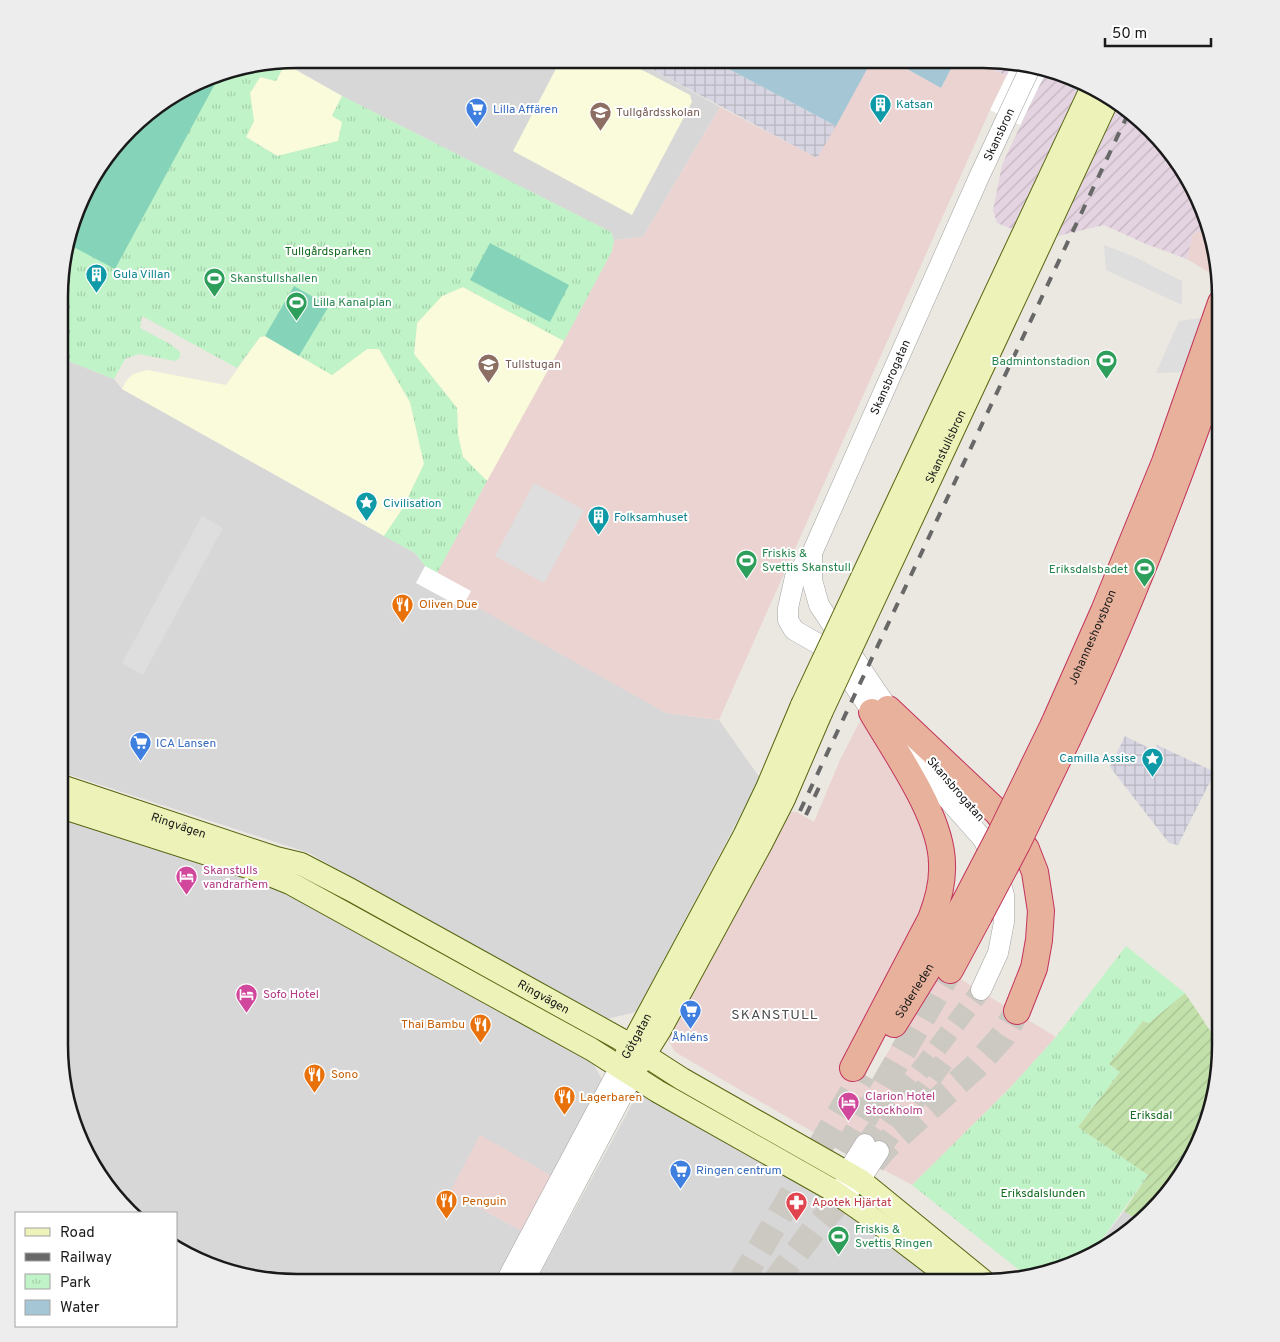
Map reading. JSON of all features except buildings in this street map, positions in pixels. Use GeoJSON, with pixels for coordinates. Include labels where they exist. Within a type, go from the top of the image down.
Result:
{"type":"FeatureCollection","features":[{"type":"Feature","properties":{"kind":"highway","name":"Johanneshovsbron"},"geometry":{"type":"LineString","coordinates":[[971,911],[1001,833],[1047,739],[1101,620],[1164,462],[1212,328]]}},
{"type":"Feature","properties":{"kind":"highway","name":"Johanneshovsbron"},"geometry":{"type":"LineString","coordinates":[[971,911],[1053,771],[1122,621],[1183,467],[1212,384]]}},
{"type":"Feature","properties":{"kind":"highway","name":"Söderleden"},"geometry":{"type":"LineString","coordinates":[[880,710],[938,836],[942,862],[939,897],[930,920],[858,1071],[928,969],[971,911]]}},
{"type":"Feature","properties":{"kind":"highway"},"geometry":{"type":"LineString","coordinates":[[880,710],[997,812],[1026,849],[1034,872],[1041,911],[1040,940],[1034,968],[1017,1011]]}},
{"type":"Feature","properties":{"kind":"highway","name":"Söderleden"},"geometry":{"type":"LineString","coordinates":[[950,970],[971,911]]}},
{"type":"Feature","properties":{"kind":"main road","name":"Skanstullsbron"},"geometry":{"type":"LineString","coordinates":[[776,793],[811,709],[1089,93]]}},
{"type":"Feature","properties":{"kind":"main road","name":"Skanstullsbron"},"geometry":{"type":"LineString","coordinates":[[811,709],[1106,103]]}},
{"type":"Feature","properties":{"kind":"main road","name":"Ringvägen"},"geometry":{"type":"LineString","coordinates":[[68,788],[276,858],[301,864],[638,1051],[682,1079],[853,1176],[975,1274]]}},
{"type":"Feature","properties":{"kind":"main road","name":"Götgatan"},"geometry":{"type":"LineString","coordinates":[[626,1071],[638,1051],[674,1004],[776,793]]}},
{"type":"Feature","properties":{"kind":"main road","name":"Ringvägen"},"geometry":{"type":"LineString","coordinates":[[68,810],[290,883],[370,926],[626,1071],[657,1091],[842,1196],[945,1274]]}},
{"type":"Feature","properties":{"kind":"main road"},"geometry":{"type":"LineString","coordinates":[[370,926],[382,908]]}},
{"type":"Feature","properties":{"kind":"street","name":"Skansbron"},"geometry":{"type":"LineString","coordinates":[[969,202],[1028,72]]}},
{"type":"Feature","properties":{"kind":"street","name":"Skansbrogatan"},"geometry":{"type":"LineString","coordinates":[[880,710],[822,646],[794,630],[788,620],[788,608],[795,577],[815,546],[969,202]]}},
{"type":"Feature","properties":{"kind":"street","name":"Skansbrogatan"},"geometry":{"type":"LineString","coordinates":[[815,546],[812,580],[819,605],[908,755],[983,838],[995,863],[1004,894],[1004,922],[998,953],[986,992]]}},
{"type":"Feature","properties":{"kind":"street"},"geometry":{"type":"LineString","coordinates":[[788,608],[805,600],[819,605],[808,622],[794,630]]}},
{"type":"Feature","properties":{"kind":"street","name":"Götgatan"},"geometry":{"type":"LineString","coordinates":[[510,1274],[626,1071]]}},
{"type":"Feature","properties":{"kind":"street","name":"Götgatan"},"geometry":{"type":"LineString","coordinates":[[527,1274],[626,1071]]}},
{"type":"Feature","properties":{"kind":"street"},"geometry":{"type":"LineString","coordinates":[[842,1196],[872,1148]]}},
{"type":"Feature","properties":{"kind":"shaded area"},"geometry":{"type":"Polygon","coordinates":[[[283,68],[292,68],[342,96],[332,115],[343,122],[338,141],[278,156],[246,137],[254,121],[250,93],[260,77],[276,81],[283,68]]]}},
{"type":"Feature","properties":{"kind":"shaded area"},"geometry":{"type":"Polygon","coordinates":[[[293,68],[649,68],[720,107],[643,237],[614,240],[611,232],[342,96],[293,68]]]}},
{"type":"Feature","properties":{"kind":"shaded area","name":"Tullgårdsskolan"},"geometry":{"type":"Polygon","coordinates":[[[556,68],[638,68],[690,95],[692,102],[632,215],[513,151],[556,68]]]}},
{"type":"Feature","properties":{"kind":"shaded area"},"geometry":{"type":"Polygon","coordinates":[[[650,68],[727,68],[836,126],[817,158],[650,68]]]}},
{"type":"Feature","properties":{"kind":"shaded area"},"geometry":{"type":"Polygon","coordinates":[[[868,68],[905,68],[941,88],[951,68],[988,68],[1006,76],[719,720],[666,713],[450,592],[437,573],[612,251],[614,240],[643,237],[720,107],[817,158],[868,68]]]}},
{"type":"Feature","properties":{"kind":"shaded area"},"geometry":{"type":"Polygon","coordinates":[[[989,68],[1013,69],[1055,79],[1118,112],[1156,146],[1182,182],[1203,230],[1193,234],[1187,259],[1146,244],[1104,225],[1040,240],[997,223],[993,210],[1002,165],[1036,92],[989,68]]]}},
{"type":"Feature","properties":{"kind":"shaded area"},"geometry":{"type":"Polygon","coordinates":[[[1203,230],[1211,274],[1187,259],[1193,234],[1203,230]]]}},
{"type":"Feature","properties":{"kind":"shaded area"},"geometry":{"type":"Polygon","coordinates":[[[1104,245],[1135,257],[1182,281],[1182,305],[1106,270],[1104,245]]]}},
{"type":"Feature","properties":{"kind":"shaded area","name":"Tullstugan"},"geometry":{"type":"Polygon","coordinates":[[[463,287],[564,341],[487,481],[463,457],[458,435],[457,408],[414,354],[417,323],[442,296],[463,287]]]}},
{"type":"Feature","properties":{"kind":"shaded area"},"geometry":{"type":"Polygon","coordinates":[[[1200,318],[1200,328],[1183,372],[1156,373],[1179,321],[1200,318]]]}},
{"type":"Feature","properties":{"kind":"shaded area"},"geometry":{"type":"Polygon","coordinates":[[[265,336],[332,375],[367,349],[379,349],[410,402],[424,464],[403,508],[384,536],[122,389],[126,381],[133,374],[147,370],[226,385],[260,337],[265,336]]]}},
{"type":"Feature","properties":{"kind":"shaded area"},"geometry":{"type":"Polygon","coordinates":[[[68,361],[114,379],[122,389],[415,553],[425,566],[666,713],[719,720],[760,778],[636,1012],[602,1020],[309,853],[68,774],[68,361]]]}},
{"type":"Feature","properties":{"kind":"shaded area"},"geometry":{"type":"Polygon","coordinates":[[[534,483],[584,510],[544,583],[495,556],[534,483]]]}},
{"type":"Feature","properties":{"kind":"shaded area"},"geometry":{"type":"Polygon","coordinates":[[[202,516],[223,528],[143,675],[122,663],[202,516]]]}},
{"type":"Feature","properties":{"kind":"shaded area"},"geometry":{"type":"Polygon","coordinates":[[[862,717],[933,843],[935,891],[848,1064],[872,1079],[939,966],[1056,1037],[1008,1090],[912,1185],[806,1128],[675,1052],[664,1031],[788,812],[797,812],[814,822],[840,760],[862,717]]]}},
{"type":"Feature","properties":{"kind":"shaded area"},"geometry":{"type":"Polygon","coordinates":[[[1125,736],[1155,751],[1157,745],[1212,771],[1212,778],[1178,845],[1169,843],[1110,767],[1125,736]]]}},
{"type":"Feature","properties":{"kind":"shaded area"},"geometry":{"type":"Polygon","coordinates":[[[68,819],[287,891],[592,1062],[603,1081],[552,1176],[450,1192],[522,1231],[498,1274],[282,1274],[237,1267],[209,1257],[182,1244],[178,1242],[178,1212],[140,1212],[115,1185],[91,1147],[75,1105],[69,1075],[68,819]]]}},
{"type":"Feature","properties":{"kind":"shaded area","name":"Ringen centrum"},"geometry":{"type":"Polygon","coordinates":[[[651,1096],[830,1199],[934,1274],[540,1274],[632,1104],[641,1097],[651,1096]]]}},
{"type":"Feature","properties":{"kind":"shaded area"},"geometry":{"type":"Polygon","coordinates":[[[480,1135],[552,1176],[522,1231],[450,1192],[480,1135]]]}},
{"type":"Feature","properties":{"kind":"shaded area"},"geometry":{"type":"Polygon","coordinates":[[[1124,1211],[1134,1218],[1111,1236],[1100,1243],[1124,1211]]]}},
{"type":"Feature","properties":{"kind":"green space","name":"Tullgårdsparken"},"geometry":{"type":"Polygon","coordinates":[[[283,68],[276,81],[260,77],[250,93],[254,121],[246,137],[277,156],[338,141],[342,122],[332,116],[342,96],[611,232],[614,240],[612,251],[564,341],[463,287],[442,296],[417,323],[414,354],[457,408],[458,435],[463,457],[487,481],[437,573],[425,566],[415,553],[384,536],[403,508],[424,464],[410,402],[379,349],[367,349],[332,375],[265,336],[260,337],[237,368],[142,316],[140,328],[170,344],[180,352],[180,358],[175,361],[139,354],[125,359],[114,379],[68,361],[69,267],[75,237],[85,209],[106,169],[124,146],[146,124],[169,106],[195,91],[237,75],[283,68]]]}},
{"type":"Feature","properties":{"kind":"green space"},"geometry":{"type":"Polygon","coordinates":[[[216,83],[115,269],[73,247],[85,209],[98,182],[124,146],[146,124],[182,98],[216,83]]]}},
{"type":"Feature","properties":{"kind":"green space"},"geometry":{"type":"Polygon","coordinates":[[[490,243],[569,285],[550,322],[470,280],[490,243]]]}},
{"type":"Feature","properties":{"kind":"green space","name":"Lilla Kanalplan"},"geometry":{"type":"Polygon","coordinates":[[[294,286],[329,306],[299,356],[265,336],[294,286]]]}},
{"type":"Feature","properties":{"kind":"green space","name":"Eriksdalslunden"},"geometry":{"type":"Polygon","coordinates":[[[1126,946],[1185,993],[1149,1023],[1143,1021],[1109,1064],[1120,1072],[1078,1127],[1148,1175],[1099,1243],[1071,1257],[1043,1267],[1021,1271],[912,1185],[1008,1090],[1056,1037],[1126,946]]]}},
{"type":"Feature","properties":{"kind":"green space","name":"Eriksdal"},"geometry":{"type":"Polygon","coordinates":[[[1185,993],[1212,1034],[1211,1075],[1205,1105],[1189,1147],[1165,1185],[1134,1218],[1124,1211],[1148,1175],[1078,1127],[1120,1072],[1109,1064],[1143,1021],[1149,1023],[1185,993]]]}},
{"type":"Feature","properties":{"kind":"water"},"geometry":{"type":"Polygon","coordinates":[[[727,68],[868,68],[836,126],[727,68]]]}},
{"type":"Feature","properties":{"kind":"water"},"geometry":{"type":"Polygon","coordinates":[[[905,68],[951,68],[941,88],[905,68]]]}},
{"type":"Feature","properties":{"kind":"water"},"geometry":{"type":"Polygon","coordinates":[[[1055,79],[1085,91],[1118,112],[1055,79]]]}},
{"type":"Feature","properties":{"kind":"pier"},"geometry":{"type":"Polygon","coordinates":[[[1010,69],[1044,75],[1020,125],[990,110],[1010,69]]]}},
{"type":"Feature","properties":{"kind":"pier"},"geometry":{"type":"Polygon","coordinates":[[[425,566],[471,591],[462,608],[416,583],[425,566]]]}},
{"type":"Feature","properties":{"kind":"tunnel"},"geometry":{"type":"LineString","coordinates":[[825,1187],[950,970]]}},
{"type":"Feature","properties":{"kind":"tunnel"},"geometry":{"type":"LineString","coordinates":[[865,1144],[981,990]]}},
{"type":"Feature","properties":{"kind":"tunnel"},"geometry":{"type":"LineString","coordinates":[[781,1274],[813,1231],[886,1147],[975,1067],[1003,1036],[1017,1011]]}},
{"type":"Feature","properties":{"kind":"tunnel"},"geometry":{"type":"LineString","coordinates":[[879,1151],[945,1060]]}},
{"type":"Feature","properties":{"kind":"tunnel"},"geometry":{"type":"LineString","coordinates":[[745,1274],[863,1074]]}},
{"type":"Feature","properties":{"kind":"railway"},"geometry":{"type":"LineString","coordinates":[[800,811],[1126,118]]}},
{"type":"Feature","properties":{"kind":"railway"},"geometry":{"type":"LineString","coordinates":[[806,815],[822,781]]}},
{"type":"Feature","properties":{"kind":"place","name":"Katsan"},"geometry":{"type":"Point","coordinates":[880,123]}},
{"type":"Feature","properties":{"kind":"place","name":"Lilla Affären"},"geometry":{"type":"Point","coordinates":[477,128]}},
{"type":"Feature","properties":{"kind":"place","name":"Tullgårdsskolan"},"geometry":{"type":"Point","coordinates":[600,131]}},
{"type":"Feature","properties":{"kind":"place","name":"Gula Villan"},"geometry":{"type":"Point","coordinates":[97,293]}},
{"type":"Feature","properties":{"kind":"place","name":"Skanstullshallen"},"geometry":{"type":"Point","coordinates":[214,297]}},
{"type":"Feature","properties":{"kind":"place","name":"Lilla Kanalplan"},"geometry":{"type":"Point","coordinates":[297,321]}},
{"type":"Feature","properties":{"kind":"place","name":"Badmintonstadion"},"geometry":{"type":"Point","coordinates":[1106,380]}},
{"type":"Feature","properties":{"kind":"place","name":"Tullstugan"},"geometry":{"type":"Point","coordinates":[489,383]}},
{"type":"Feature","properties":{"kind":"place","name":"Civilisation"},"geometry":{"type":"Point","coordinates":[367,522]}},
{"type":"Feature","properties":{"kind":"place","name":"Folksamhuset"},"geometry":{"type":"Point","coordinates":[598,536]}},
{"type":"Feature","properties":{"kind":"place","name":"Friskis & Svettis Skanstull"},"geometry":{"type":"Point","coordinates":[746,579]}},
{"type":"Feature","properties":{"kind":"place","name":"Eriksdalsbadet"},"geometry":{"type":"Point","coordinates":[1144,588]}},
{"type":"Feature","properties":{"kind":"place","name":"Oliven Due"},"geometry":{"type":"Point","coordinates":[403,623]}},
{"type":"Feature","properties":{"kind":"place","name":"ICA Lansen"},"geometry":{"type":"Point","coordinates":[140,762]}},
{"type":"Feature","properties":{"kind":"place","name":"Camilla Assise"},"geometry":{"type":"Point","coordinates":[1152,777]}},
{"type":"Feature","properties":{"kind":"place","name":"Skanstulls vandrarhem"},"geometry":{"type":"Point","coordinates":[187,896]}},
{"type":"Feature","properties":{"kind":"place","name":"Sofo Hotel"},"geometry":{"type":"Point","coordinates":[247,1013]}},
{"type":"Feature","properties":{"kind":"place","name":"Åhléns"},"geometry":{"type":"Point","coordinates":[690,1029]}},
{"type":"Feature","properties":{"kind":"place","name":"Thai Bambu"},"geometry":{"type":"Point","coordinates":[481,1043]}},
{"type":"Feature","properties":{"kind":"place","name":"Sono"},"geometry":{"type":"Point","coordinates":[315,1093]}},
{"type":"Feature","properties":{"kind":"place","name":"Lagerbaren"},"geometry":{"type":"Point","coordinates":[564,1116]}},
{"type":"Feature","properties":{"kind":"place","name":"Clarion Hotel Stockholm"},"geometry":{"type":"Point","coordinates":[849,1122]}},
{"type":"Feature","properties":{"kind":"place","name":"Ringen centrum"},"geometry":{"type":"Point","coordinates":[680,1189]}},
{"type":"Feature","properties":{"kind":"place","name":"Penguin"},"geometry":{"type":"Point","coordinates":[446,1220]}},
{"type":"Feature","properties":{"kind":"place","name":"Apotek Hjärtat"},"geometry":{"type":"Point","coordinates":[796,1221]}},
{"type":"Feature","properties":{"kind":"place","name":"Friskis & Svettis Ringen"},"geometry":{"type":"Point","coordinates":[839,1255]}},
{"type":"Feature","properties":{"kind":"district","name":"SKANSTULL"},"geometry":{"type":"Point","coordinates":[775,1014]}}]}
